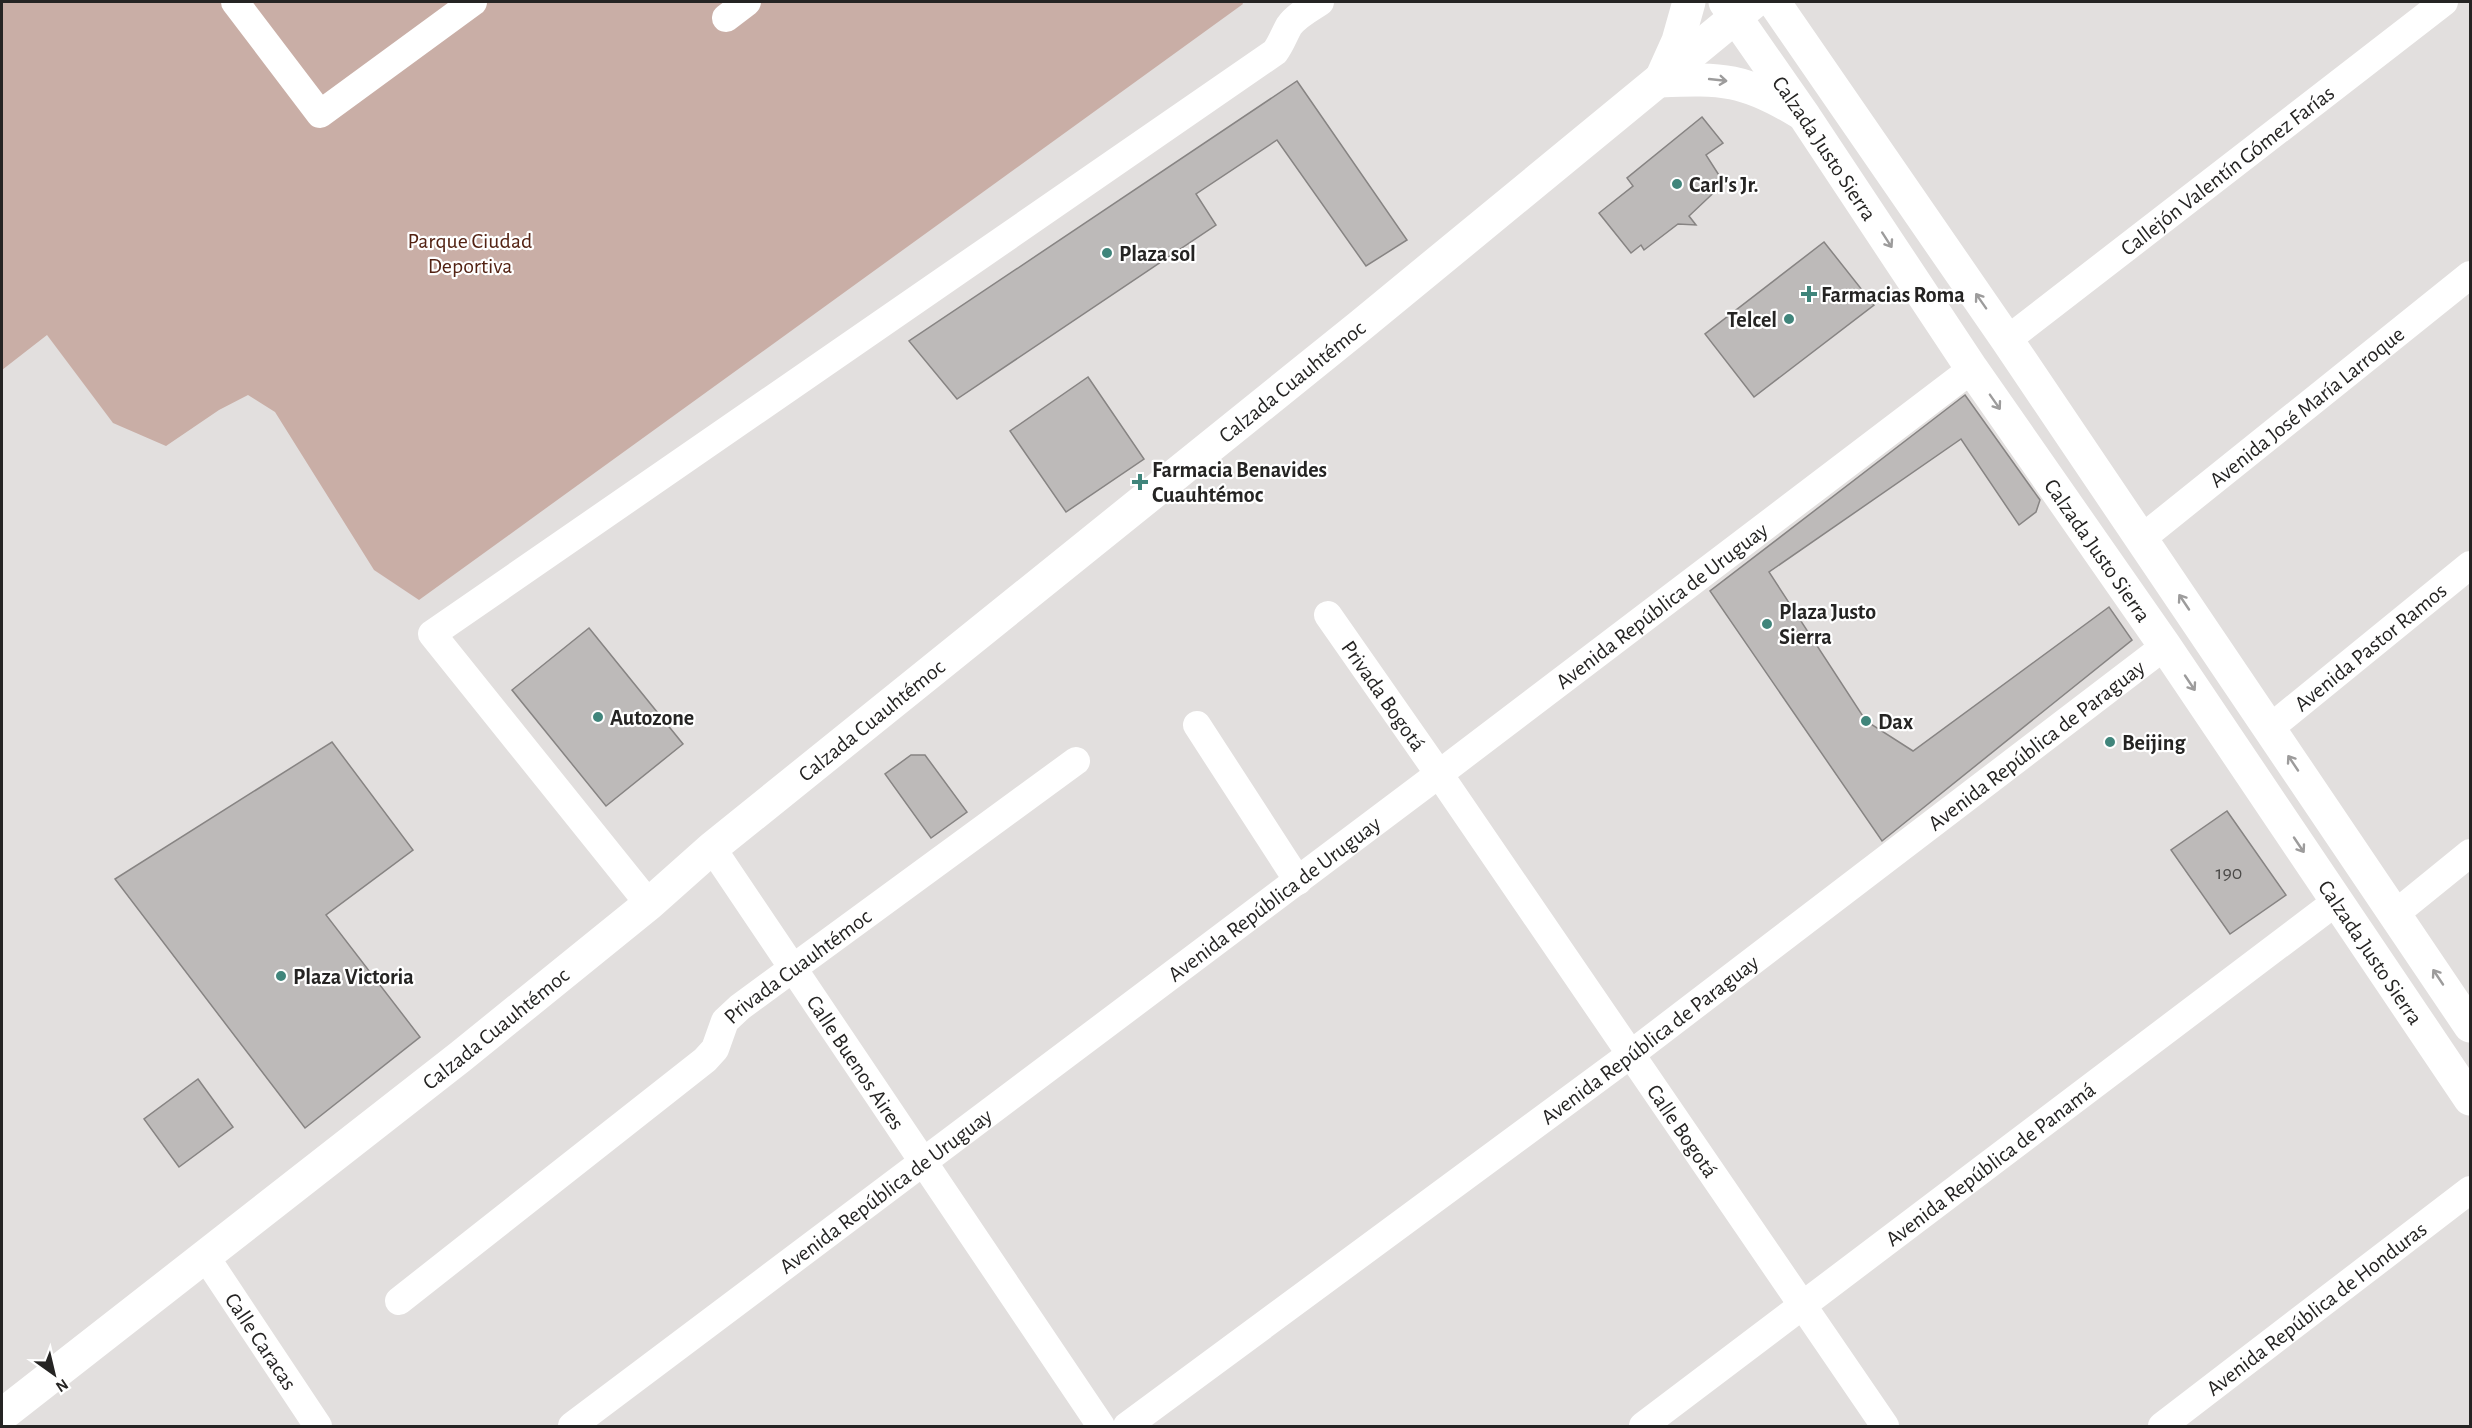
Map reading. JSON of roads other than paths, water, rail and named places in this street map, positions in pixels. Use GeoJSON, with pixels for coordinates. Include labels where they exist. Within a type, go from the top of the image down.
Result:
{"type":"FeatureCollection","features":[{"type":"Feature","properties":{"kind":"main road"},"geometry":{"type":"LineString","coordinates":[[1689,2],[1678,41],[1660,81],[1702,79],[1745,85],[1772,96],[1805,117]]}},
{"type":"Feature","properties":{"kind":"main road","name":"Calzada Justo Sierra"},"geometry":{"type":"LineString","coordinates":[[1774,2],[2007,340],[2470,1026]]}},
{"type":"Feature","properties":{"kind":"main road","name":"Calzada Cuauhtémoc"},"geometry":{"type":"LineString","coordinates":[[2,1415],[460,1057],[649,904],[712,848],[1660,81],[1738,7]]}},
{"type":"Feature","properties":{"kind":"main road","name":"Calzada Justo Sierra"},"geometry":{"type":"LineString","coordinates":[[1738,7],[1805,117],[1972,369],[2166,646],[2470,1099]]}},
{"type":"Feature","properties":{"kind":"main road"},"geometry":{"type":"LineString","coordinates":[[1972,369],[1995,364],[2005,369],[2056,442],[2077,445]]}},
{"type":"Feature","properties":{"kind":"main road"},"geometry":{"type":"LineString","coordinates":[[2337,901],[2348,903],[2375,919],[2395,914]]}},
{"type":"Feature","properties":{"kind":"street"},"geometry":{"type":"LineString","coordinates":[[235,2],[320,114],[473,2]]}},
{"type":"Feature","properties":{"kind":"street"},"geometry":{"type":"LineString","coordinates":[[649,904],[432,634],[1275,52],[1290,26],[1300,15],[1320,2]]}},
{"type":"Feature","properties":{"kind":"street","name":"Callejón Valentín Gómez Farías"},"geometry":{"type":"LineString","coordinates":[[2007,340],[2445,2]]}},
{"type":"Feature","properties":{"kind":"street","name":"Avenida José María Larroque"},"geometry":{"type":"LineString","coordinates":[[2141,539],[2470,275]]}},
{"type":"Feature","properties":{"kind":"street","name":"Avenida República de Uruguay"},"geometry":{"type":"LineString","coordinates":[[572,1426],[1298,881],[1972,369]]}},
{"type":"Feature","properties":{"kind":"street","name":"Avenida Pastor Ramos"},"geometry":{"type":"LineString","coordinates":[[2270,728],[2470,565]]}},
{"type":"Feature","properties":{"kind":"street","name":"Privada Bogotá"},"geometry":{"type":"LineString","coordinates":[[1328,615],[1439,774]]}},
{"type":"Feature","properties":{"kind":"street","name":"Avenida República de Paraguay"},"geometry":{"type":"LineString","coordinates":[[1127,1426],[1630,1054],[2166,646]]}},
{"type":"Feature","properties":{"kind":"street"},"geometry":{"type":"LineString","coordinates":[[1197,725],[1298,881]]}},
{"type":"Feature","properties":{"kind":"street","name":"Privada Cuauhtémoc"},"geometry":{"type":"LineString","coordinates":[[399,1301],[705,1060],[715,1049],[725,1021],[740,1007],[1076,761]]}},
{"type":"Feature","properties":{"kind":"street","name":"Calle Bogotá"},"geometry":{"type":"LineString","coordinates":[[1439,774],[1885,1426]]}},
{"type":"Feature","properties":{"kind":"street","name":"Calle Buenos Aires"},"geometry":{"type":"LineString","coordinates":[[712,848],[922,1164],[1101,1426]]}},
{"type":"Feature","properties":{"kind":"street"},"geometry":{"type":"LineString","coordinates":[[2395,914],[2470,853]]}},
{"type":"Feature","properties":{"kind":"street","name":"Avenida República de Panamá"},"geometry":{"type":"LineString","coordinates":[[1643,1426],[2337,901]]}},
{"type":"Feature","properties":{"kind":"street","name":"Avenida República de Honduras"},"geometry":{"type":"LineString","coordinates":[[2162,1426],[2470,1190]]}},
{"type":"Feature","properties":{"kind":"street","name":"Calle Caracas"},"geometry":{"type":"LineString","coordinates":[[204,1256],[318,1426]]}},
{"type":"Feature","properties":{"kind":"place","name":"Carl's Jr."},"geometry":{"type":"Point","coordinates":[1677,184]}},
{"type":"Feature","properties":{"kind":"place","name":"Plaza sol"},"geometry":{"type":"Point","coordinates":[1107,253]}},
{"type":"Feature","properties":{"kind":"place","name":"Farmacias Roma"},"geometry":{"type":"Point","coordinates":[1809,294]}},
{"type":"Feature","properties":{"kind":"place","name":"Telcel"},"geometry":{"type":"Point","coordinates":[1789,319]}},
{"type":"Feature","properties":{"kind":"place","name":"Farmacia Benavides Cuauhtémoc"},"geometry":{"type":"Point","coordinates":[1140,482]}},
{"type":"Feature","properties":{"kind":"place","name":"Plaza Justo Sierra"},"geometry":{"type":"Point","coordinates":[1767,624]}},
{"type":"Feature","properties":{"kind":"place","name":"Autozone"},"geometry":{"type":"Point","coordinates":[598,717]}},
{"type":"Feature","properties":{"kind":"place","name":"Dax"},"geometry":{"type":"Point","coordinates":[1866,721]}},
{"type":"Feature","properties":{"kind":"place","name":"Beijing"},"geometry":{"type":"Point","coordinates":[2110,742]}},
{"type":"Feature","properties":{"kind":"place","name":"Plaza Victoria"},"geometry":{"type":"Point","coordinates":[281,976]}},
{"type":"Feature","properties":{"kind":"park label","name":"Parque Ciudad Deportiva"},"geometry":{"type":"Point","coordinates":[470,252]}}]}
